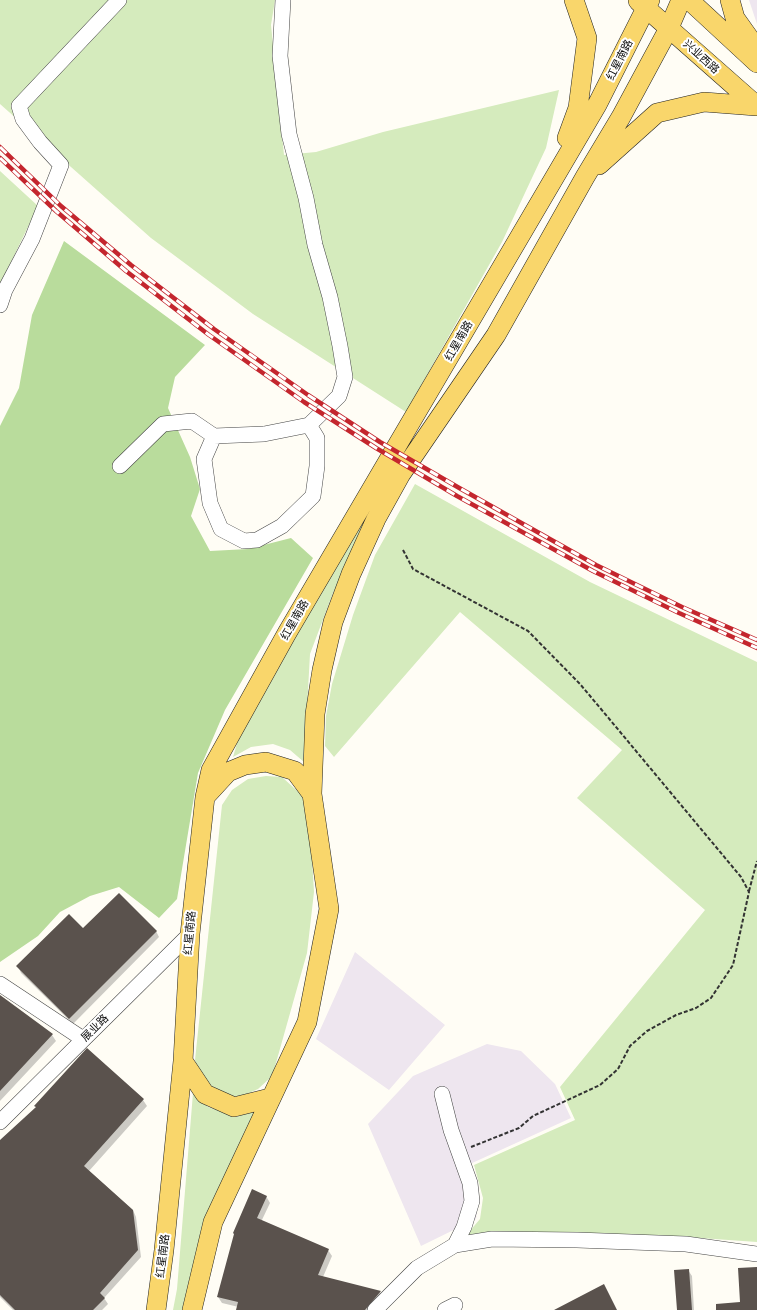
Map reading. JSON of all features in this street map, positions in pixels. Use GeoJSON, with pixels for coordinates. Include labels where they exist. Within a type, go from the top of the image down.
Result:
{"type":"FeatureCollection","features":[{"type":"Feature","properties":{"kind":"main road"},"geometry":{"type":"LineString","coordinates":[[547,190],[578,108],[587,38],[574,0]]}},
{"type":"Feature","properties":{"kind":"main road"},"geometry":{"type":"LineString","coordinates":[[192,1310],[213,1222],[307,1022],[329,909],[312,794],[315,714],[322,670],[333,622],[351,574],[376,519],[401,474],[496,336],[585,177],[621,117],[669,28],[681,0]]}},
{"type":"Feature","properties":{"kind":"main road"},"geometry":{"type":"LineString","coordinates":[[689,0],[757,63]]}},
{"type":"Feature","properties":{"kind":"main road"},"geometry":{"type":"LineString","coordinates":[[730,0],[735,18],[757,49]]}},
{"type":"Feature","properties":{"kind":"main road","name":"红星南路"},"geometry":{"type":"LineString","coordinates":[[156,1310],[164,1250],[183,1061],[190,934],[205,797],[210,770],[284,640],[597,105],[644,3]]}},
{"type":"Feature","properties":{"kind":"main road","name":"兴业西路"},"geometry":{"type":"LineString","coordinates":[[644,3],[669,28],[756,106]]}},
{"type":"Feature","properties":{"kind":"main road"},"geometry":{"type":"LineString","coordinates":[[585,177],[657,113],[704,102],[756,106]]}},
{"type":"Feature","properties":{"kind":"main road"},"geometry":{"type":"LineString","coordinates":[[205,797],[228,772],[245,765],[266,762],[295,771],[312,794]]}},
{"type":"Feature","properties":{"kind":"main road"},"geometry":{"type":"LineString","coordinates":[[183,1061],[205,1094],[234,1107],[270,1098]]}},
{"type":"Feature","properties":{"kind":"street"},"geometry":{"type":"LineString","coordinates":[[0,305],[5,290],[32,238],[61,165],[40,142],[23,119],[19,106],[119,0]]}},
{"type":"Feature","properties":{"kind":"street"},"geometry":{"type":"LineString","coordinates":[[120,466],[163,424],[192,421],[214,436],[264,434],[309,425],[339,396],[345,377],[330,297],[315,245],[306,198],[289,134],[280,56],[283,0]]}},
{"type":"Feature","properties":{"kind":"street"},"geometry":{"type":"LineString","coordinates":[[214,436],[204,459],[210,503],[221,530],[244,541],[257,540],[282,526],[313,496],[317,466],[317,438],[309,425]]}},
{"type":"Feature","properties":{"kind":"street","name":"展业路"},"geometry":{"type":"LineString","coordinates":[[0,1122],[190,934]]}},
{"type":"Feature","properties":{"kind":"street"},"geometry":{"type":"LineString","coordinates":[[0,984],[83,1040]]}},
{"type":"Feature","properties":{"kind":"street"},"geometry":{"type":"LineString","coordinates":[[442,1094],[451,1130],[470,1183],[472,1201],[464,1227],[455,1244]]}},
{"type":"Feature","properties":{"kind":"street"},"geometry":{"type":"LineString","coordinates":[[375,1310],[417,1268],[455,1244],[492,1239],[577,1240],[686,1244],[757,1254]]}},
{"type":"Feature","properties":{"kind":"path"},"geometry":{"type":"LineString","coordinates":[[403,550],[413,569],[528,631],[580,684],[741,877],[749,892]]}},
{"type":"Feature","properties":{"kind":"path"},"geometry":{"type":"LineString","coordinates":[[458,1152],[519,1128],[533,1116],[600,1085],[618,1069],[630,1046],[647,1031],[676,1015],[696,1008],[711,998],[733,964],[757,861]]}},
{"type":"Feature","properties":{"kind":"shaded area"},"geometry":{"type":"Polygon","coordinates":[[[749,0],[757,0],[757,24],[749,0]]]}},
{"type":"Feature","properties":{"kind":"shaded area"},"geometry":{"type":"Polygon","coordinates":[[[355,952],[445,1025],[389,1090],[316,1039],[355,952]]]}},
{"type":"Feature","properties":{"kind":"shaded area"},"geometry":{"type":"Polygon","coordinates":[[[487,1044],[521,1051],[555,1084],[571,1118],[470,1164],[479,1197],[476,1219],[421,1246],[368,1124],[413,1076],[487,1044]]]}},
{"type":"Feature","properties":{"kind":"green space"},"geometry":{"type":"Polygon","coordinates":[[[0,0],[275,0],[271,25],[284,155],[316,152],[383,132],[559,90],[546,148],[502,242],[406,412],[253,314],[151,238],[0,104],[0,0]]]}},
{"type":"Feature","properties":{"kind":"green space"},"geometry":{"type":"Polygon","coordinates":[[[0,171],[38,206],[0,285],[0,171]]]}},
{"type":"Feature","properties":{"kind":"green space"},"geometry":{"type":"Polygon","coordinates":[[[64,241],[205,345],[175,377],[168,408],[190,457],[200,489],[191,516],[210,551],[248,549],[291,538],[313,558],[225,710],[198,773],[177,899],[159,918],[119,887],[90,896],[60,912],[38,936],[0,962],[0,426],[19,388],[32,315],[64,241]]]}},
{"type":"Feature","properties":{"kind":"green space"},"geometry":{"type":"Polygon","coordinates":[[[395,466],[366,529],[333,593],[310,654],[304,762],[290,750],[273,744],[251,747],[233,757],[240,733],[395,466]]]}},
{"type":"Feature","properties":{"kind":"green space"},"geometry":{"type":"Polygon","coordinates":[[[415,484],[590,582],[757,662],[757,1242],[686,1237],[464,1238],[480,1219],[483,1198],[474,1165],[575,1120],[560,1087],[705,910],[577,798],[622,750],[460,612],[334,757],[325,746],[326,716],[332,684],[353,615],[375,555],[415,484]]]}},
{"type":"Feature","properties":{"kind":"green space"},"geometry":{"type":"Polygon","coordinates":[[[266,776],[282,777],[306,799],[309,808],[314,892],[307,953],[274,1070],[269,1079],[258,1089],[242,1096],[225,1096],[211,1087],[200,1074],[195,1060],[222,805],[232,790],[248,779],[266,776]]]}},
{"type":"Feature","properties":{"kind":"green space"},"geometry":{"type":"Polygon","coordinates":[[[193,1093],[208,1107],[237,1117],[260,1106],[184,1310],[173,1310],[177,1289],[193,1093]]]}},
{"type":"Feature","properties":{"kind":"building"},"geometry":{"type":"Polygon","coordinates":[[[119,893],[157,931],[69,1019],[16,966],[69,914],[83,928],[119,893]]]}},
{"type":"Feature","properties":{"kind":"building"},"geometry":{"type":"Polygon","coordinates":[[[0,995],[53,1034],[0,1091],[0,995]]]}},
{"type":"Feature","properties":{"kind":"building"},"geometry":{"type":"Polygon","coordinates":[[[87,1048],[144,1099],[84,1166],[133,1210],[138,1250],[100,1293],[105,1298],[93,1310],[15,1310],[0,1295],[0,1140],[36,1107],[34,1106],[87,1048]]]}},
{"type":"Feature","properties":{"kind":"building"},"geometry":{"type":"Polygon","coordinates":[[[252,1189],[267,1196],[257,1218],[329,1249],[318,1275],[381,1291],[365,1310],[236,1310],[238,1302],[217,1297],[234,1234],[233,1233],[252,1189]]]}},
{"type":"Feature","properties":{"kind":"building"},"geometry":{"type":"Polygon","coordinates":[[[757,1267],[757,1310],[716,1310],[716,1304],[740,1302],[738,1268],[757,1267]]]}},
{"type":"Feature","properties":{"kind":"building"},"geometry":{"type":"Polygon","coordinates":[[[689,1269],[692,1310],[677,1310],[674,1270],[689,1269]]]}},
{"type":"Feature","properties":{"kind":"building"},"geometry":{"type":"Polygon","coordinates":[[[604,1284],[617,1310],[554,1310],[604,1284]]]}},
{"type":"Feature","properties":{"kind":"railway"},"geometry":{"type":"LineString","coordinates":[[0,147],[61,206],[131,265],[214,329],[308,395],[380,442],[596,565],[682,607],[757,640]]}},
{"type":"Feature","properties":{"kind":"railway"},"geometry":{"type":"LineString","coordinates":[[0,158],[56,211],[126,271],[209,335],[304,402],[376,448],[457,496],[593,571],[679,613],[757,648]]}}]}
